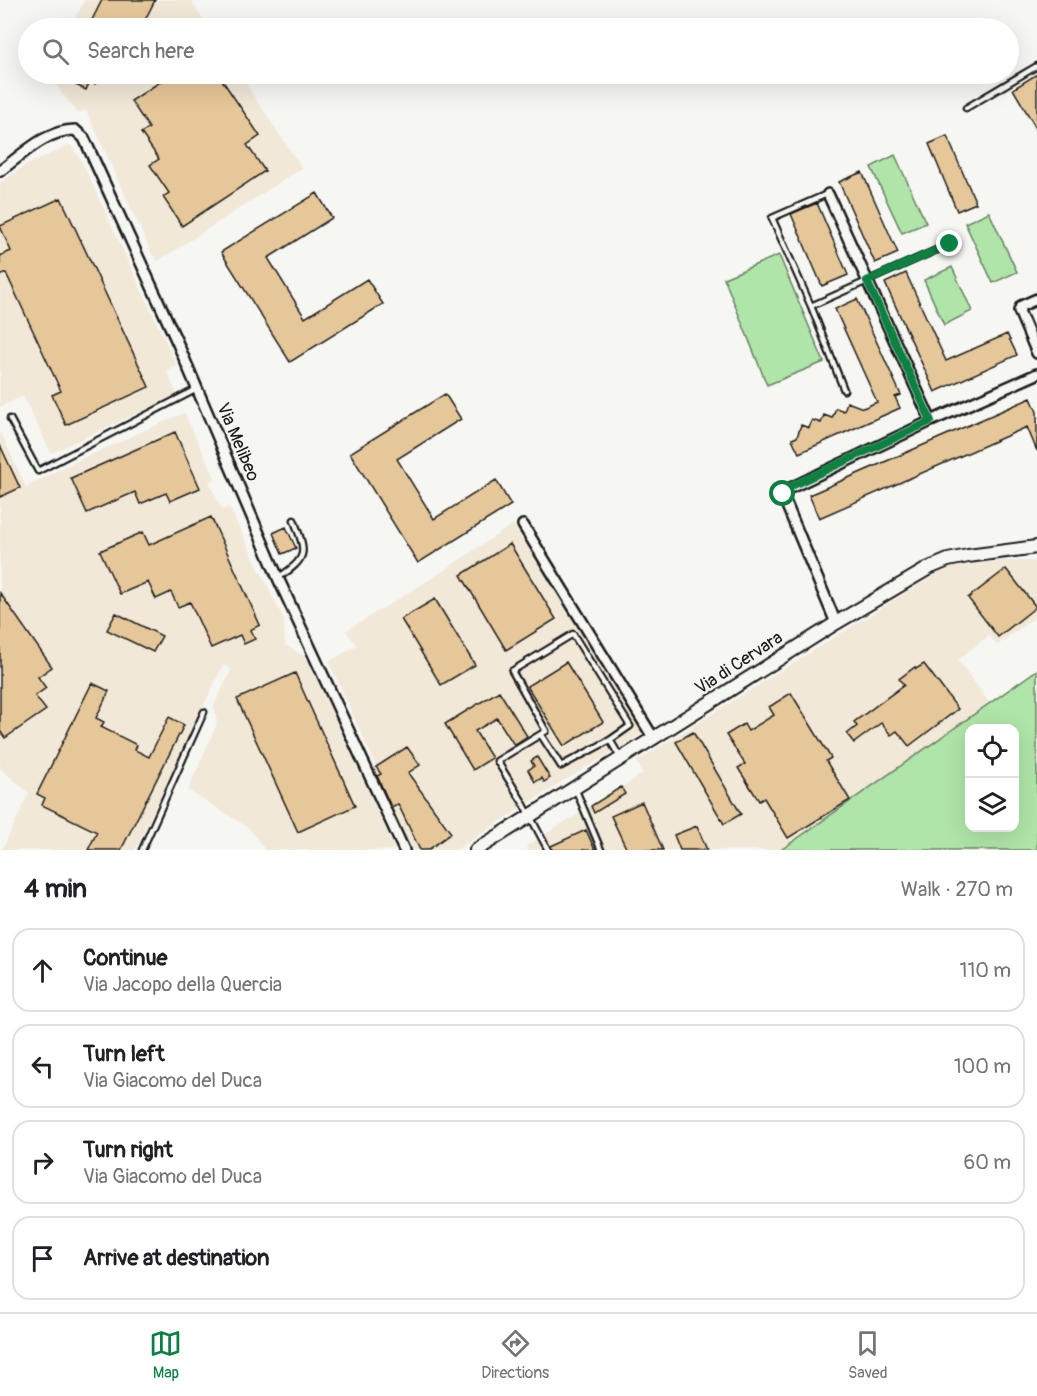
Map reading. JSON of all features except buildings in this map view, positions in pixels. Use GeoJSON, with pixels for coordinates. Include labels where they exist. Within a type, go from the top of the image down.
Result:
{"type":"FeatureCollection","features":[{"type":"Feature","properties":{"kind":"street","name":"Via Melibeo"},"geometry":{"type":"LineString","coordinates":[[0,171],[49,135],[63,130],[75,130],[84,138],[198,389],[278,578],[404,850]]}},
{"type":"Feature","properties":{"kind":"street"},"geometry":{"type":"LineString","coordinates":[[828,194],[931,421]]}},
{"type":"Feature","properties":{"kind":"street"},"geometry":{"type":"LineString","coordinates":[[1037,299],[1021,306],[1019,311],[1037,353]]}},
{"type":"Feature","properties":{"kind":"street"},"geometry":{"type":"LineString","coordinates":[[837,622],[785,501],[784,491],[931,421],[1037,374]]}},
{"type":"Feature","properties":{"kind":"street"},"geometry":{"type":"LineString","coordinates":[[523,525],[654,739]]}},
{"type":"Feature","properties":{"kind":"street","name":"Via di Cervara"},"geometry":{"type":"LineString","coordinates":[[476,850],[837,622],[929,568],[948,561],[1037,547]]}},
{"type":"Feature","properties":{"kind":"lane"},"geometry":{"type":"LineString","coordinates":[[1019,77],[1037,66]]}},
{"type":"Feature","properties":{"kind":"lane"},"geometry":{"type":"LineString","coordinates":[[966,108],[1007,84]]}},
{"type":"Feature","properties":{"kind":"lane"},"geometry":{"type":"LineString","coordinates":[[828,194],[772,218],[811,306],[844,390]]}},
{"type":"Feature","properties":{"kind":"lane"},"geometry":{"type":"LineString","coordinates":[[811,306],[950,244]]}},
{"type":"Feature","properties":{"kind":"lane"},"geometry":{"type":"LineString","coordinates":[[10,419],[38,471],[198,389]]}},
{"type":"Feature","properties":{"kind":"lane"},"geometry":{"type":"LineString","coordinates":[[278,578],[301,558],[304,548],[294,520]]}},
{"type":"Feature","properties":{"kind":"lane"},"geometry":{"type":"LineString","coordinates":[[541,735],[561,766],[610,740],[630,726],[573,634],[512,671],[546,731],[497,761],[548,850]]}},
{"type":"Feature","properties":{"kind":"lane"},"geometry":{"type":"LineString","coordinates":[[142,850],[204,712]]}},
{"type":"Feature","properties":{"kind":"lane"},"geometry":{"type":"LineString","coordinates":[[610,740],[622,759]]}},
{"type":"Feature","properties":{"kind":"lane"},"geometry":{"type":"LineString","coordinates":[[575,788],[601,850]]}},
{"type":"Feature","properties":{"kind":"shaded area"},"geometry":{"type":"Polygon","coordinates":[[[85,0],[191,0],[202,18],[75,18],[85,0]]]}},
{"type":"Feature","properties":{"kind":"shaded area"},"geometry":{"type":"Polygon","coordinates":[[[55,84],[246,84],[302,168],[158,261],[151,252],[86,110],[78,113],[55,84]]]}},
{"type":"Feature","properties":{"kind":"shaded area"},"geometry":{"type":"Polygon","coordinates":[[[70,145],[80,158],[177,366],[167,371],[177,395],[51,453],[23,396],[0,407],[0,183],[25,166],[70,145]]]}},
{"type":"Feature","properties":{"kind":"shaded area"},"geometry":{"type":"Polygon","coordinates":[[[184,413],[215,478],[209,482],[222,510],[229,507],[284,620],[285,645],[307,658],[395,850],[265,850],[249,828],[188,790],[217,724],[214,705],[232,669],[223,665],[135,850],[2,850],[29,793],[0,768],[0,431],[26,487],[66,466],[184,413]]]}},
{"type":"Feature","properties":{"kind":"shaded area"},"geometry":{"type":"Polygon","coordinates":[[[513,524],[643,734],[560,783],[456,850],[409,850],[372,769],[376,766],[329,662],[357,645],[346,631],[442,572],[513,524]]]}},
{"type":"Feature","properties":{"kind":"shaded area"},"geometry":{"type":"Polygon","coordinates":[[[999,561],[1037,561],[1037,616],[997,645],[989,635],[958,660],[990,704],[781,850],[528,850],[526,846],[643,774],[637,761],[902,595],[940,572],[954,567],[999,561]]]}},
{"type":"Feature","properties":{"kind":"green space"},"geometry":{"type":"Polygon","coordinates":[[[895,155],[926,223],[902,233],[871,167],[895,155]]]}},
{"type":"Feature","properties":{"kind":"green space"},"geometry":{"type":"Polygon","coordinates":[[[989,212],[1017,272],[993,283],[965,223],[989,212]]]}},
{"type":"Feature","properties":{"kind":"green space"},"geometry":{"type":"Polygon","coordinates":[[[779,255],[824,362],[767,385],[724,278],[779,255]]]}},
{"type":"Feature","properties":{"kind":"green space"},"geometry":{"type":"Polygon","coordinates":[[[952,267],[972,311],[944,325],[924,280],[952,267]]]}},
{"type":"Feature","properties":{"kind":"green space"},"geometry":{"type":"Polygon","coordinates":[[[1037,670],[1037,850],[781,850],[1037,670]]]}},
{"type":"Feature","properties":{"kind":"route"},"geometry":{"type":"LineString","coordinates":[[783,494],[787,488],[931,421],[867,281],[950,244]]}}]}
